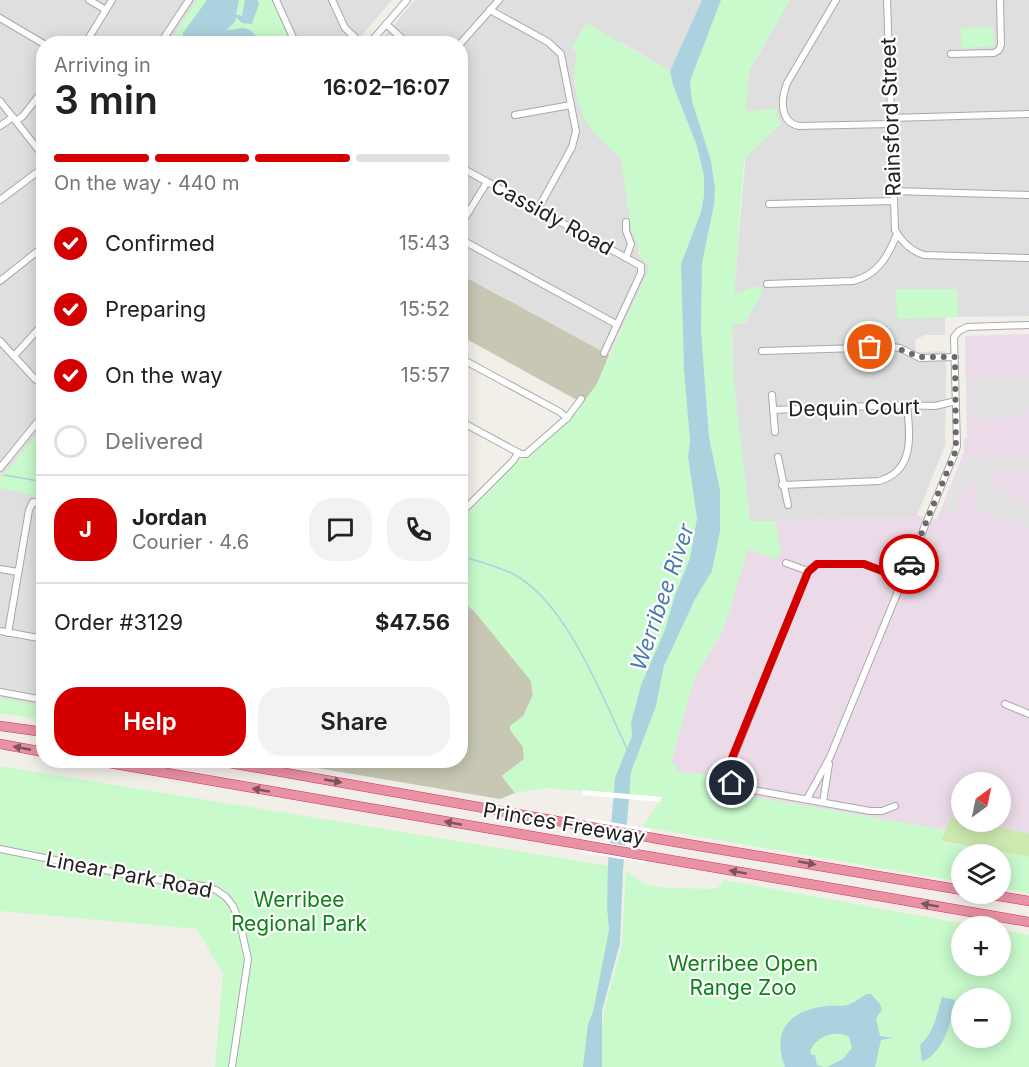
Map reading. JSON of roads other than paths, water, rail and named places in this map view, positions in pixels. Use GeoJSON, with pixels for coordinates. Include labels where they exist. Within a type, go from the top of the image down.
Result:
{"type":"FeatureCollection","features":[{"type":"Feature","properties":{"kind":"highway"},"geometry":{"type":"LineString","coordinates":[[0,726],[36,731]]}},
{"type":"Feature","properties":{"kind":"highway"},"geometry":{"type":"LineString","coordinates":[[0,744],[36,751]]}},
{"type":"Feature","properties":{"kind":"highway","name":"Princes Freeway"},"geometry":{"type":"LineString","coordinates":[[138,768],[1029,922]]}},
{"type":"Feature","properties":{"kind":"highway","name":"Princes Freeway"},"geometry":{"type":"LineString","coordinates":[[259,768],[951,888]]}},
{"type":"Feature","properties":{"kind":"highway"},"geometry":{"type":"LineString","coordinates":[[1011,899],[1029,902]]}},
{"type":"Feature","properties":{"kind":"street"},"geometry":{"type":"LineString","coordinates":[[89,0],[106,10]]}},
{"type":"Feature","properties":{"kind":"street"},"geometry":{"type":"LineString","coordinates":[[90,36],[112,0]]}},
{"type":"Feature","properties":{"kind":"street"},"geometry":{"type":"LineString","coordinates":[[165,36],[189,0]]}},
{"type":"Feature","properties":{"kind":"street"},"geometry":{"type":"LineString","coordinates":[[276,0],[292,36]]}},
{"type":"Feature","properties":{"kind":"street"},"geometry":{"type":"LineString","coordinates":[[332,0],[345,28],[354,36]]}},
{"type":"Feature","properties":{"kind":"street"},"geometry":{"type":"LineString","coordinates":[[376,36],[407,0]]}},
{"type":"Feature","properties":{"kind":"street"},"geometry":{"type":"LineString","coordinates":[[467,36],[499,0]]}},
{"type":"Feature","properties":{"kind":"street"},"geometry":{"type":"LineString","coordinates":[[836,0],[786,86],[783,106],[786,118],[793,125],[1029,114]]}},
{"type":"Feature","properties":{"kind":"street","name":"Rainsford Street"},"geometry":{"type":"LineString","coordinates":[[887,0],[893,190],[897,234]]}},
{"type":"Feature","properties":{"kind":"street"},"geometry":{"type":"LineString","coordinates":[[951,54],[999,50],[1001,45],[1000,0]]}},
{"type":"Feature","properties":{"kind":"street"},"geometry":{"type":"LineString","coordinates":[[490,10],[558,49],[561,54],[576,131],[575,138],[538,209]]}},
{"type":"Feature","properties":{"kind":"street"},"geometry":{"type":"LineString","coordinates":[[0,18],[36,39]]}},
{"type":"Feature","properties":{"kind":"street"},"geometry":{"type":"LineString","coordinates":[[386,24],[399,36]]}},
{"type":"Feature","properties":{"kind":"street"},"geometry":{"type":"LineString","coordinates":[[0,126],[22,116],[36,99]]}},
{"type":"Feature","properties":{"kind":"street"},"geometry":{"type":"LineString","coordinates":[[0,101],[36,147]]}},
{"type":"Feature","properties":{"kind":"street"},"geometry":{"type":"LineString","coordinates":[[515,116],[571,105]]}},
{"type":"Feature","properties":{"kind":"street","name":"Cassidy Road"},"geometry":{"type":"LineString","coordinates":[[468,171],[642,268],[616,324]]}},
{"type":"Feature","properties":{"kind":"street"},"geometry":{"type":"LineString","coordinates":[[0,200],[36,174]]}},
{"type":"Feature","properties":{"kind":"street"},"geometry":{"type":"LineString","coordinates":[[468,213],[488,182]]}},
{"type":"Feature","properties":{"kind":"street"},"geometry":{"type":"LineString","coordinates":[[893,190],[1029,195]]}},
{"type":"Feature","properties":{"kind":"street"},"geometry":{"type":"LineString","coordinates":[[769,204],[894,201]]}},
{"type":"Feature","properties":{"kind":"street"},"geometry":{"type":"LineString","coordinates":[[626,222],[626,231],[632,244],[626,258]]}},
{"type":"Feature","properties":{"kind":"street"},"geometry":{"type":"LineString","coordinates":[[767,284],[853,281],[865,278],[886,258],[897,234],[911,249],[924,255],[1029,258]]}},
{"type":"Feature","properties":{"kind":"street"},"geometry":{"type":"LineString","coordinates":[[468,243],[616,324],[604,353]]}},
{"type":"Feature","properties":{"kind":"street"},"geometry":{"type":"LineString","coordinates":[[0,281],[36,252]]}},
{"type":"Feature","properties":{"kind":"street"},"geometry":{"type":"LineString","coordinates":[[807,799],[830,757],[956,450],[953,344],[959,331],[967,327],[1029,325]]}},
{"type":"Feature","properties":{"kind":"street"},"geometry":{"type":"LineString","coordinates":[[14,356],[36,332]]}},
{"type":"Feature","properties":{"kind":"street"},"geometry":{"type":"LineString","coordinates":[[0,341],[36,382]]}},
{"type":"Feature","properties":{"kind":"street"},"geometry":{"type":"LineString","coordinates":[[762,351],[891,346],[920,357],[955,357]]}},
{"type":"Feature","properties":{"kind":"street"},"geometry":{"type":"LineString","coordinates":[[468,362],[567,418]]}},
{"type":"Feature","properties":{"kind":"street","name":"Dequin Court"},"geometry":{"type":"LineString","coordinates":[[772,396],[775,432]]}},
{"type":"Feature","properties":{"kind":"street"},"geometry":{"type":"LineString","coordinates":[[468,427],[524,455],[567,418],[581,399]]}},
{"type":"Feature","properties":{"kind":"street"},"geometry":{"type":"LineString","coordinates":[[782,485],[879,481],[891,476],[902,467],[908,453],[908,405]]}},
{"type":"Feature","properties":{"kind":"street","name":"Dequin Court"},"geometry":{"type":"LineString","coordinates":[[773,410],[956,405]]}},
{"type":"Feature","properties":{"kind":"street"},"geometry":{"type":"LineString","coordinates":[[0,468],[36,426]]}},
{"type":"Feature","properties":{"kind":"street"},"geometry":{"type":"LineString","coordinates":[[468,506],[519,453]]}},
{"type":"Feature","properties":{"kind":"street"},"geometry":{"type":"LineString","coordinates":[[778,457],[788,505]]}},
{"type":"Feature","properties":{"kind":"street"},"geometry":{"type":"LineString","coordinates":[[8,633],[29,510],[33,502],[36,503]]}},
{"type":"Feature","properties":{"kind":"street"},"geometry":{"type":"LineString","coordinates":[[786,563],[808,572]]}},
{"type":"Feature","properties":{"kind":"street"},"geometry":{"type":"LineString","coordinates":[[895,806],[882,811],[870,811],[737,786],[732,783],[727,773],[808,572],[817,564],[858,563],[903,579]]}},
{"type":"Feature","properties":{"kind":"street"},"geometry":{"type":"LineString","coordinates":[[0,569],[18,572]]}},
{"type":"Feature","properties":{"kind":"street"},"geometry":{"type":"LineString","coordinates":[[0,632],[36,638]]}},
{"type":"Feature","properties":{"kind":"street"},"geometry":{"type":"LineString","coordinates":[[0,692],[36,699]]}},
{"type":"Feature","properties":{"kind":"street"},"geometry":{"type":"LineString","coordinates":[[1005,704],[1029,714]]}},
{"type":"Feature","properties":{"kind":"street"},"geometry":{"type":"LineString","coordinates":[[823,802],[830,757]]}},
{"type":"Feature","properties":{"kind":"street","name":"Linear Park Road"},"geometry":{"type":"LineString","coordinates":[[0,849],[139,877],[203,886],[216,890],[226,897],[233,906],[240,923],[248,959],[232,1067]]}},
{"type":"Feature","properties":{"kind":"water"},"geometry":{"type":"Polygon","coordinates":[[[207,0],[239,0],[236,14],[242,16],[245,0],[258,0],[259,4],[252,24],[242,23],[236,17],[235,22],[226,30],[244,28],[256,36],[183,36],[207,0]]]}},
{"type":"Feature","properties":{"kind":"water","name":"Werribee River"},"geometry":{"type":"Polygon","coordinates":[[[702,0],[721,0],[690,81],[692,101],[711,161],[715,188],[714,205],[702,263],[701,331],[709,437],[720,490],[720,531],[712,571],[695,599],[664,666],[656,706],[631,772],[620,943],[602,1011],[602,1067],[583,1067],[588,1024],[593,1012],[609,930],[608,864],[615,778],[632,736],[631,723],[641,685],[665,630],[675,595],[690,558],[697,518],[688,457],[690,441],[684,370],[681,264],[701,212],[704,176],[697,146],[673,85],[670,71],[702,0]]]}},
{"type":"Feature","properties":{"kind":"water"},"geometry":{"type":"Polygon","coordinates":[[[871,994],[882,1010],[876,1018],[880,1036],[893,1038],[881,1040],[875,1067],[827,1067],[843,1059],[852,1048],[849,1037],[832,1034],[816,1042],[810,1052],[815,1055],[817,1065],[824,1067],[785,1067],[780,1042],[782,1032],[794,1017],[814,1008],[848,1005],[871,994]]]}},
{"type":"Feature","properties":{"kind":"water"},"geometry":{"type":"Polygon","coordinates":[[[942,997],[951,999],[951,1017],[946,1035],[936,1051],[922,1062],[920,1045],[932,1029],[942,997]]]}},
{"type":"Feature","properties":{"kind":"waterway"},"geometry":{"type":"LineString","coordinates":[[4,475],[36,481]]}},
{"type":"Feature","properties":{"kind":"waterway"},"geometry":{"type":"LineString","coordinates":[[468,558],[513,574],[532,587],[550,606],[566,628],[595,679],[628,751]]}},
{"type":"Feature","properties":{"kind":"park label","name":"Werribee Regional Park"},"geometry":{"type":"Point","coordinates":[299,912]}},
{"type":"Feature","properties":{"kind":"park label","name":"Werribee Open Range Zoo"},"geometry":{"type":"Point","coordinates":[743,976]}}]}
